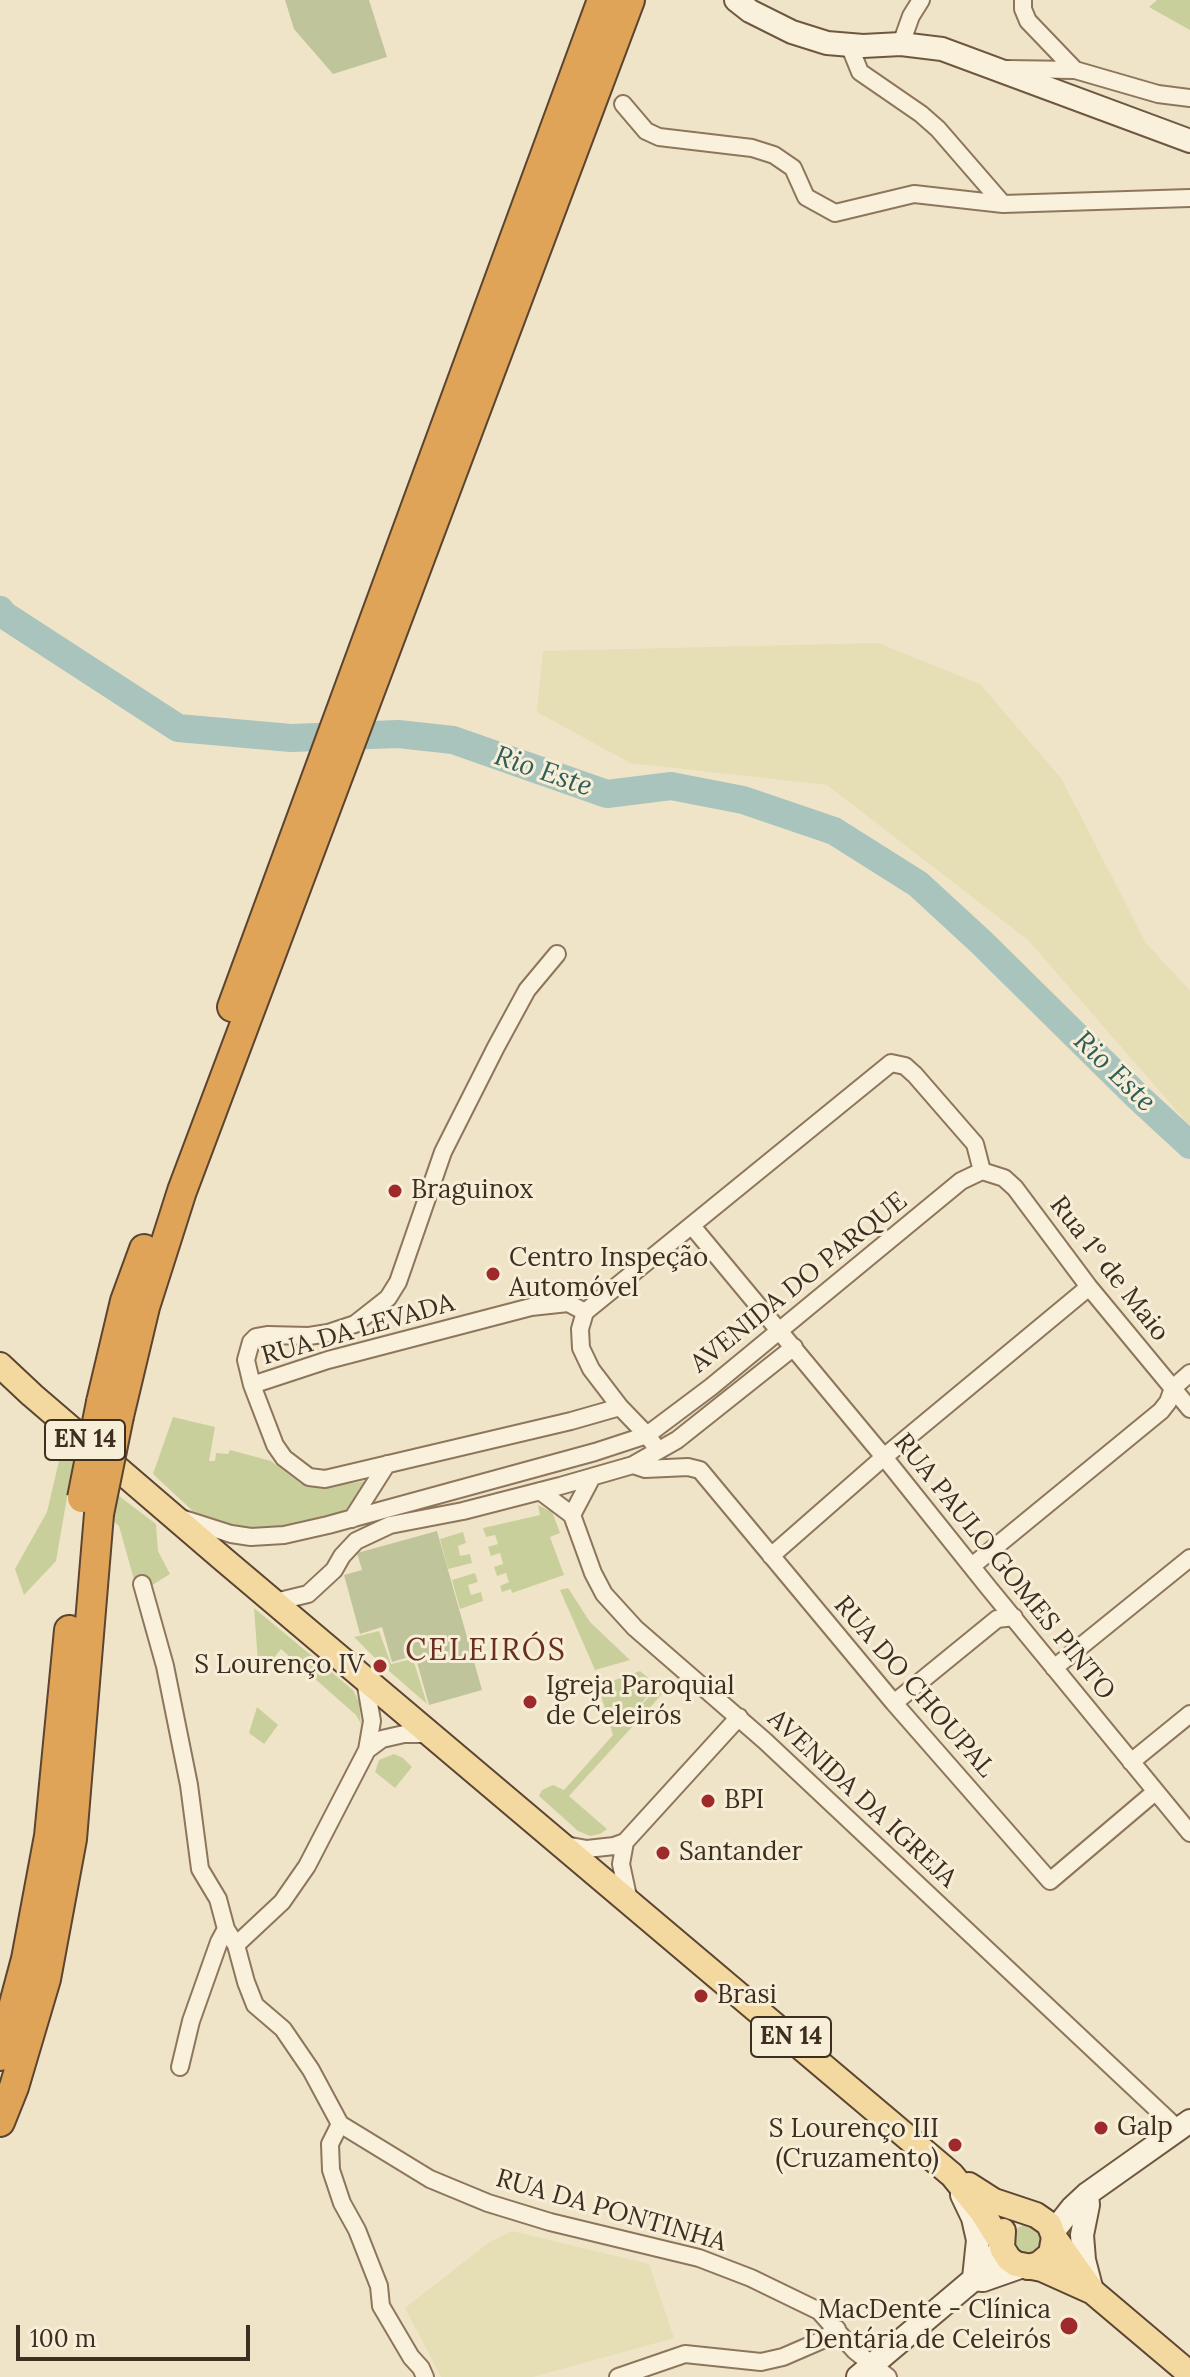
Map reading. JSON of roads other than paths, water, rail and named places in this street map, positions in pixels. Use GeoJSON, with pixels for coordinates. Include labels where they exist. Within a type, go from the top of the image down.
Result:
{"type":"FeatureCollection","features":[{"type":"Feature","properties":{"kind":"highway"},"geometry":{"type":"LineString","coordinates":[[0,2056],[26,1959],[49,1836],[90,1506],[110,1409],[256,967],[376,642],[602,0]]}},
{"type":"Feature","properties":{"kind":"highway"},"geometry":{"type":"LineString","coordinates":[[376,642],[630,0]]}},
{"type":"Feature","properties":{"kind":"highway"},"geometry":{"type":"LineString","coordinates":[[0,2122],[14,2087],[46,1979],[72,1839],[90,1506]]}},
{"type":"Feature","properties":{"kind":"main road","name":"EN 14"},"geometry":{"type":"LineString","coordinates":[[0,1365],[365,1680],[433,1734],[952,2175],[994,2201],[1043,2218],[1093,2292]]}},
{"type":"Feature","properties":{"kind":"main road","name":"EN 14"},"geometry":{"type":"LineString","coordinates":[[952,2175],[982,2212],[1009,2259],[1057,2275],[1093,2292],[1190,2374]]}},
{"type":"Feature","properties":{"kind":"main road"},"geometry":{"type":"LineString","coordinates":[[1002,2246],[1001,2237],[1007,2223],[1013,2218],[1031,2214]]}},
{"type":"Feature","properties":{"kind":"main road"},"geometry":{"type":"LineString","coordinates":[[1026,2267],[1046,2260],[1054,2247],[1054,2234]]}},
{"type":"Feature","properties":{"kind":"street"},"geometry":{"type":"LineString","coordinates":[[736,0],[750,11],[792,32],[827,43],[901,44],[942,49],[1190,141]]}},
{"type":"Feature","properties":{"kind":"street"},"geometry":{"type":"LineString","coordinates":[[901,44],[911,16],[921,0]]}},
{"type":"Feature","properties":{"kind":"street"},"geometry":{"type":"LineString","coordinates":[[1023,0],[1028,21],[1075,70]]}},
{"type":"Feature","properties":{"kind":"street"},"geometry":{"type":"LineString","coordinates":[[849,45],[860,72],[938,129],[1003,204]]}},
{"type":"Feature","properties":{"kind":"street"},"geometry":{"type":"LineString","coordinates":[[995,69],[1075,70],[1158,94],[1190,98]]}},
{"type":"Feature","properties":{"kind":"street"},"geometry":{"type":"LineString","coordinates":[[623,104],[646,131],[659,137],[752,148],[774,155],[793,168],[806,197],[831,212],[914,194],[1003,204],[1190,198]]}},
{"type":"Feature","properties":{"kind":"street"},"geometry":{"type":"LineString","coordinates":[[252,1385],[246,1360],[251,1342],[256,1337],[328,1333],[355,1324],[388,1298],[398,1282],[443,1152],[527,990],[557,954]]}},
{"type":"Feature","properties":{"kind":"street"},"geometry":{"type":"LineString","coordinates":[[658,1450],[591,1369],[581,1348],[580,1329],[585,1312],[891,1063],[905,1066],[915,1075],[975,1144],[982,1171]]}},
{"type":"Feature","properties":{"kind":"street","name":"Rua 1º de Maio"},"geometry":{"type":"LineString","coordinates":[[982,1171],[1004,1178],[1015,1188],[1089,1287],[1190,1409]]}},
{"type":"Feature","properties":{"kind":"street","name":"AVENIDA DO PARQUE"},"geometry":{"type":"LineString","coordinates":[[171,1514],[231,1534],[251,1537],[284,1535],[352,1519],[647,1435],[711,1387],[961,1181],[982,1171]]}},
{"type":"Feature","properties":{"kind":"street"},"geometry":{"type":"LineString","coordinates":[[692,1226],[780,1330]]}},
{"type":"Feature","properties":{"kind":"street"},"geometry":{"type":"LineString","coordinates":[[771,1556],[884,1457],[1089,1287]]}},
{"type":"Feature","properties":{"kind":"street","name":"RUA DA LEVADA"},"geometry":{"type":"LineString","coordinates":[[387,1464],[325,1479],[309,1477],[284,1458],[275,1445],[252,1385],[328,1360],[531,1307],[568,1303],[585,1312]]}},
{"type":"Feature","properties":{"kind":"street","name":"RUA PAULO GOMES PINTO"},"geometry":{"type":"LineString","coordinates":[[780,1330],[1190,1833]]}},
{"type":"Feature","properties":{"kind":"street","name":"AVENIDA DO PARQUE"},"geometry":{"type":"LineString","coordinates":[[275,1602],[308,1594],[334,1570],[356,1541],[390,1525],[463,1511],[633,1465],[677,1440],[794,1347]]}},
{"type":"Feature","properties":{"kind":"street"},"geometry":{"type":"LineString","coordinates":[[972,1566],[1161,1411],[1173,1388],[1190,1373]]}},
{"type":"Feature","properties":{"kind":"street"},"geometry":{"type":"LineString","coordinates":[[352,1519],[387,1464],[620,1407]]}},
{"type":"Feature","properties":{"kind":"street"},"geometry":{"type":"LineString","coordinates":[[553,1463],[560,1486]]}},
{"type":"Feature","properties":{"kind":"street","name":"RUA DO CHOUPAL"},"geometry":{"type":"LineString","coordinates":[[633,1465],[645,1469],[688,1467],[700,1470],[894,1703],[1050,1881],[1155,1792]]}},
{"type":"Feature","properties":{"kind":"street"},"geometry":{"type":"LineString","coordinates":[[540,1491],[572,1515],[592,1477]]}},
{"type":"Feature","properties":{"kind":"street","name":"AVENIDA DA IGREJA"},"geometry":{"type":"LineString","coordinates":[[572,1515],[604,1594],[635,1628],[739,1717],[1008,1969],[1184,2125]]}},
{"type":"Feature","properties":{"kind":"street"},"geometry":{"type":"LineString","coordinates":[[1054,1668],[1190,1558]]}},
{"type":"Feature","properties":{"kind":"street"},"geometry":{"type":"LineString","coordinates":[[142,1584],[165,1666],[189,1785],[200,1869],[218,1899],[255,2005],[283,2029],[311,2070],[340,2124],[330,2144],[331,2170],[379,2286],[381,2306],[425,2377]]}},
{"type":"Feature","properties":{"kind":"street"},"geometry":{"type":"LineString","coordinates":[[894,1703],[997,1619],[1014,1617]]}},
{"type":"Feature","properties":{"kind":"street"},"geometry":{"type":"LineString","coordinates":[[236,1945],[282,1902],[307,1866],[367,1750],[372,1721],[365,1680]]}},
{"type":"Feature","properties":{"kind":"street"},"geometry":{"type":"LineString","coordinates":[[1131,1762],[1190,1714]]}},
{"type":"Feature","properties":{"kind":"street"},"geometry":{"type":"LineString","coordinates":[[562,1844],[587,1849],[625,1842],[739,1717]]}},
{"type":"Feature","properties":{"kind":"street"},"geometry":{"type":"LineString","coordinates":[[367,1750],[382,1739],[404,1734],[433,1734]]}},
{"type":"Feature","properties":{"kind":"street"},"geometry":{"type":"LineString","coordinates":[[625,1842],[621,1864],[629,1901]]}},
{"type":"Feature","properties":{"kind":"street"},"geometry":{"type":"LineString","coordinates":[[180,2067],[191,2021],[226,1929]]}},
{"type":"Feature","properties":{"kind":"street","name":"RUA DA PONTINHA"},"geometry":{"type":"LineString","coordinates":[[340,2124],[430,2179],[488,2203],[550,2222],[699,2258],[751,2278],[819,2311],[873,2373]]}},
{"type":"Feature","properties":{"kind":"street"},"geometry":{"type":"LineString","coordinates":[[1054,2234],[1072,2208],[1087,2194],[1184,2125]]}},
{"type":"Feature","properties":{"kind":"street"},"geometry":{"type":"LineString","coordinates":[[952,2175],[976,2226],[974,2279]]}},
{"type":"Feature","properties":{"kind":"street"},"geometry":{"type":"LineString","coordinates":[[1031,2214],[1087,2194]]}},
{"type":"Feature","properties":{"kind":"street"},"geometry":{"type":"LineString","coordinates":[[1087,2194],[1082,2235],[1084,2260],[1093,2292]]}},
{"type":"Feature","properties":{"kind":"street"},"geometry":{"type":"LineString","coordinates":[[873,2373],[974,2279],[1002,2246]]}},
{"type":"Feature","properties":{"kind":"street"},"geometry":{"type":"LineString","coordinates":[[974,2279],[983,2280],[1026,2267]]}},
{"type":"Feature","properties":{"kind":"street"},"geometry":{"type":"LineString","coordinates":[[618,2377],[685,2354],[761,2362],[783,2357],[820,2341],[837,2329]]}},
{"type":"Feature","properties":{"kind":"waterway","name":"Rio Este"},"geometry":{"type":"LineString","coordinates":[[0,610],[178,728],[291,738],[398,734],[453,740],[607,794],[671,786],[743,800],[834,831],[918,884],[1190,1145]]}},
{"type":"Feature","properties":{"kind":"place","name":"Braguinox"},"geometry":{"type":"Point","coordinates":[395,1191]}},
{"type":"Feature","properties":{"kind":"place","name":"Centro Inspeção Automóvel"},"geometry":{"type":"Point","coordinates":[493,1274]}},
{"type":"Feature","properties":{"kind":"place","name":"S Lourenço IV"},"geometry":{"type":"Point","coordinates":[380,1666]}},
{"type":"Feature","properties":{"kind":"place","name":"Igreja Paroquial de Celeirós"},"geometry":{"type":"Point","coordinates":[530,1702]}},
{"type":"Feature","properties":{"kind":"place","name":"BPI"},"geometry":{"type":"Point","coordinates":[708,1801]}},
{"type":"Feature","properties":{"kind":"place","name":"Santander"},"geometry":{"type":"Point","coordinates":[663,1853]}},
{"type":"Feature","properties":{"kind":"place","name":"Brasi"},"geometry":{"type":"Point","coordinates":[701,1996]}},
{"type":"Feature","properties":{"kind":"place","name":"Galp"},"geometry":{"type":"Point","coordinates":[1101,2128]}},
{"type":"Feature","properties":{"kind":"place","name":"S Lourenço III (Cruzamento)"},"geometry":{"type":"Point","coordinates":[955,2145]}},
{"type":"Feature","properties":{"kind":"place","name":"MacDente - Clínica Dentária de Celeirós"},"geometry":{"type":"Point","coordinates":[1069,2326]}},
{"type":"Feature","properties":{"kind":"district","name":"CELEIRÓS"},"geometry":{"type":"Point","coordinates":[486,1651]}}]}
